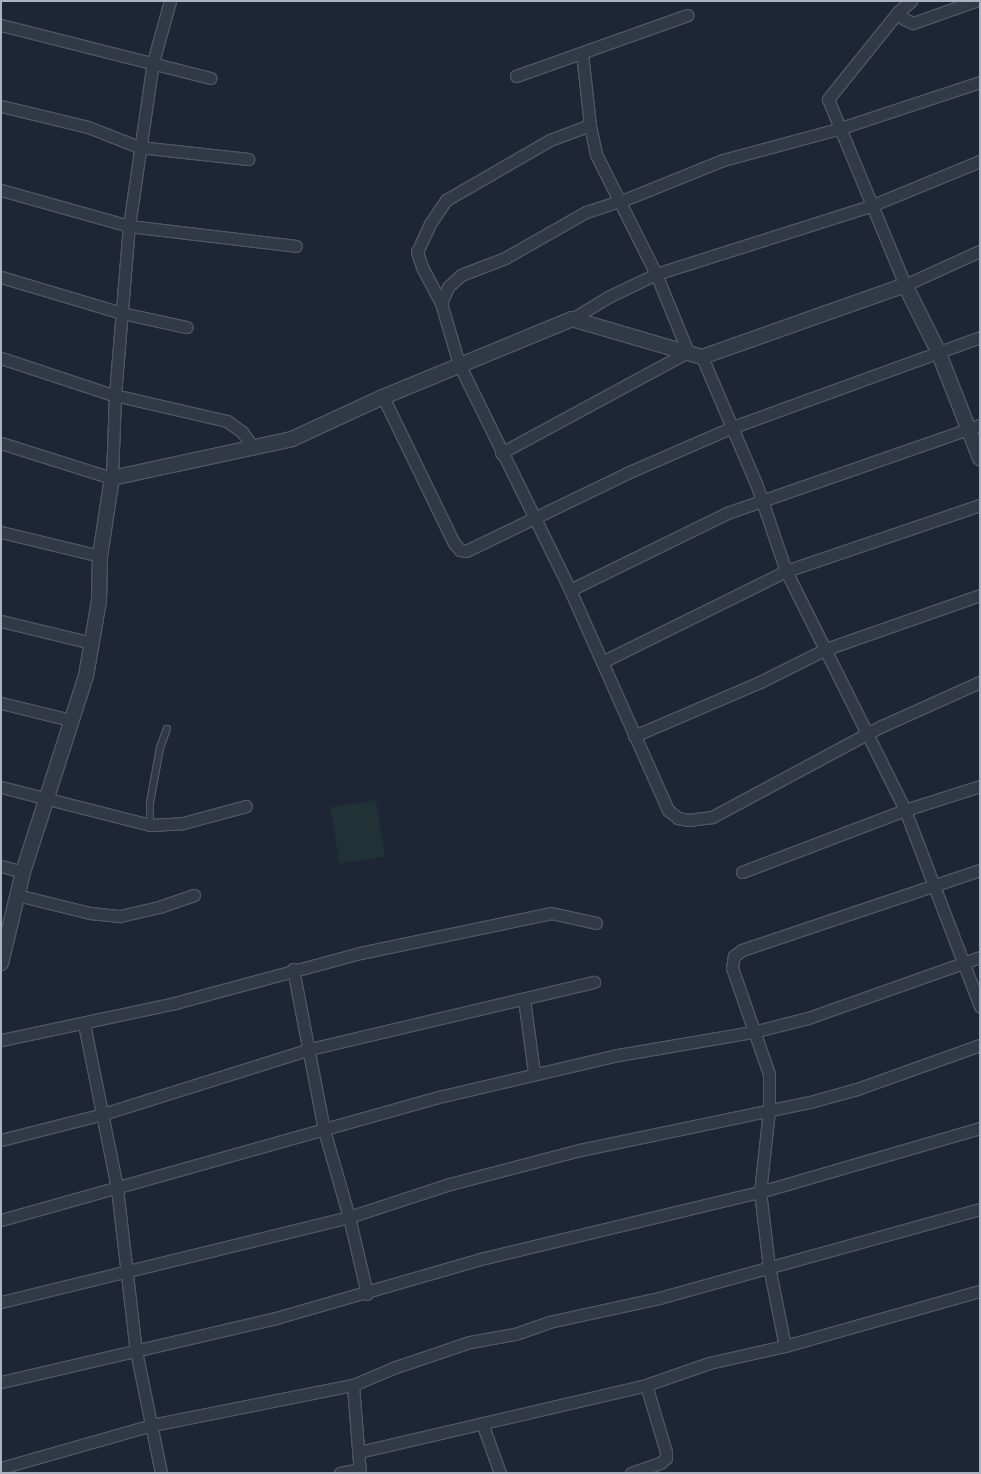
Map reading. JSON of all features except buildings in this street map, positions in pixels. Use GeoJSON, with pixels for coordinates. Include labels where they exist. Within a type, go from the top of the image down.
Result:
{"type":"FeatureCollection","features":[{"type":"Feature","properties":{"kind":"street"},"geometry":{"type":"LineString","coordinates":[[1,963],[3,948],[23,872],[45,799],[86,676],[92,643],[99,601],[100,556],[112,478],[115,395],[129,226],[139,147],[153,62],[170,1]]}},
{"type":"Feature","properties":{"kind":"street"},"geometry":{"type":"LineString","coordinates":[[911,1],[898,12],[828,100],[838,128],[873,205],[906,285],[974,427],[980,458]]}},
{"type":"Feature","properties":{"kind":"street"},"geometry":{"type":"LineString","coordinates":[[898,12],[904,19],[913,22],[975,1]]}},
{"type":"Feature","properties":{"kind":"street"},"geometry":{"type":"LineString","coordinates":[[516,76],[687,15]]}},
{"type":"Feature","properties":{"kind":"street"},"geometry":{"type":"LineString","coordinates":[[1,25],[153,62],[210,78]]}},
{"type":"Feature","properties":{"kind":"street"},"geometry":{"type":"LineString","coordinates":[[582,53],[590,125],[596,154],[656,274],[688,352]]}},
{"type":"Feature","properties":{"kind":"street"},"geometry":{"type":"LineString","coordinates":[[441,303],[448,287],[461,275],[505,258],[586,212],[619,202],[723,160],[838,128],[980,82]]}},
{"type":"Feature","properties":{"kind":"street"},"geometry":{"type":"LineString","coordinates":[[1,106],[88,127],[139,147],[248,159]]}},
{"type":"Feature","properties":{"kind":"street"},"geometry":{"type":"LineString","coordinates":[[590,125],[550,140],[446,200],[430,224],[417,252],[422,269],[441,303],[459,364],[501,453],[536,516],[668,810],[678,818],[688,820],[712,817],[736,806],[869,733],[980,682]]}},
{"type":"Feature","properties":{"kind":"street"},"geometry":{"type":"LineString","coordinates":[[1,443],[112,478],[292,439],[459,364],[572,319],[608,296],[656,274],[873,205],[980,161]]}},
{"type":"Feature","properties":{"kind":"street"},"geometry":{"type":"LineString","coordinates":[[1,190],[129,226],[296,246]]}},
{"type":"Feature","properties":{"kind":"street"},"geometry":{"type":"LineString","coordinates":[[572,319],[702,357],[906,285],[980,251]]}},
{"type":"Feature","properties":{"kind":"street"},"geometry":{"type":"LineString","coordinates":[[1,277],[122,313],[186,327]]}},
{"type":"Feature","properties":{"kind":"street"},"geometry":{"type":"LineString","coordinates":[[383,397],[454,543],[460,550],[466,551],[536,516],[733,427],[938,351],[980,337]]}},
{"type":"Feature","properties":{"kind":"street"},"geometry":{"type":"LineString","coordinates":[[501,453],[688,352]]}},
{"type":"Feature","properties":{"kind":"street"},"geometry":{"type":"LineString","coordinates":[[702,357],[763,500],[786,571],[869,733],[905,810],[980,1006]]}},
{"type":"Feature","properties":{"kind":"street"},"geometry":{"type":"LineString","coordinates":[[1,358],[115,395],[227,421],[242,432],[254,448]]}},
{"type":"Feature","properties":{"kind":"street"},"geometry":{"type":"LineString","coordinates":[[570,590],[726,513],[974,427]]}},
{"type":"Feature","properties":{"kind":"street"},"geometry":{"type":"LineString","coordinates":[[602,662],[786,571],[980,505]]}},
{"type":"Feature","properties":{"kind":"street"},"geometry":{"type":"LineString","coordinates":[[1,532],[100,556]]}},
{"type":"Feature","properties":{"kind":"street"},"geometry":{"type":"LineString","coordinates":[[634,736],[760,682],[826,649],[980,595]]}},
{"type":"Feature","properties":{"kind":"street"},"geometry":{"type":"LineString","coordinates":[[1,621],[92,643]]}},
{"type":"Feature","properties":{"kind":"street"},"geometry":{"type":"LineString","coordinates":[[1,703],[71,720]]}},
{"type":"Feature","properties":{"kind":"street"},"geometry":{"type":"LineString","coordinates":[[742,872],[905,810],[980,786]]}},
{"type":"Feature","properties":{"kind":"street"},"geometry":{"type":"LineString","coordinates":[[1,787],[150,825],[183,823],[246,806]]}},
{"type":"Feature","properties":{"kind":"street"},"geometry":{"type":"LineString","coordinates":[[1,866],[23,872]]}},
{"type":"Feature","properties":{"kind":"street"},"geometry":{"type":"LineString","coordinates":[[785,1346],[769,1267],[760,1192],[769,1111],[770,1074],[753,1032],[732,968],[734,956],[742,950],[980,870]]}},
{"type":"Feature","properties":{"kind":"street"},"geometry":{"type":"LineString","coordinates":[[17,895],[90,913],[120,916],[159,907],[194,895]]}},
{"type":"Feature","properties":{"kind":"street"},"geometry":{"type":"LineString","coordinates":[[1,1040],[84,1024],[175,1003],[293,969],[360,952],[551,913],[596,923]]}},
{"type":"Feature","properties":{"kind":"street"},"geometry":{"type":"LineString","coordinates":[[1,1220],[534,1073],[618,1055],[753,1032],[858,1002],[980,957]]}},
{"type":"Feature","properties":{"kind":"street"},"geometry":{"type":"LineString","coordinates":[[293,969],[310,1049],[324,1130],[349,1217],[367,1294]]}},
{"type":"Feature","properties":{"kind":"street"},"geometry":{"type":"LineString","coordinates":[[1,1140],[103,1114],[310,1049],[594,982]]}},
{"type":"Feature","properties":{"kind":"street"},"geometry":{"type":"LineString","coordinates":[[524,999],[534,1073]]}},
{"type":"Feature","properties":{"kind":"street"},"geometry":{"type":"LineString","coordinates":[[84,1024],[118,1188],[136,1352],[152,1425],[160,1473]]}},
{"type":"Feature","properties":{"kind":"street"},"geometry":{"type":"LineString","coordinates":[[1,1302],[349,1217],[450,1184],[580,1150],[696,1124],[769,1111],[857,1089],[980,1045]]}},
{"type":"Feature","properties":{"kind":"street"},"geometry":{"type":"LineString","coordinates":[[1,1382],[136,1352],[367,1294],[480,1259],[760,1192],[980,1128]]}},
{"type":"Feature","properties":{"kind":"street"},"geometry":{"type":"LineString","coordinates":[[1,1468],[152,1425],[353,1385],[393,1368],[470,1342],[515,1334],[549,1322],[659,1298],[980,1209]]}},
{"type":"Feature","properties":{"kind":"street"},"geometry":{"type":"LineString","coordinates":[[359,1452],[646,1385],[709,1363],[785,1346],[980,1291]]}},
{"type":"Feature","properties":{"kind":"street"},"geometry":{"type":"LineString","coordinates":[[340,1473],[360,1471],[353,1385]]}},
{"type":"Feature","properties":{"kind":"street"},"geometry":{"type":"LineString","coordinates":[[631,1473],[660,1463],[666,1458],[666,1452],[646,1385]]}},
{"type":"Feature","properties":{"kind":"street"},"geometry":{"type":"LineString","coordinates":[[482,1423],[500,1473]]}},
{"type":"Feature","properties":{"kind":"lane"},"geometry":{"type":"LineString","coordinates":[[150,825],[150,803],[160,748],[167,729]]}},
{"type":"Feature","properties":{"kind":"shaded area"},"geometry":{"type":"Polygon","coordinates":[[[376,800],[385,856],[339,863],[331,807],[376,800]]]}}]}
